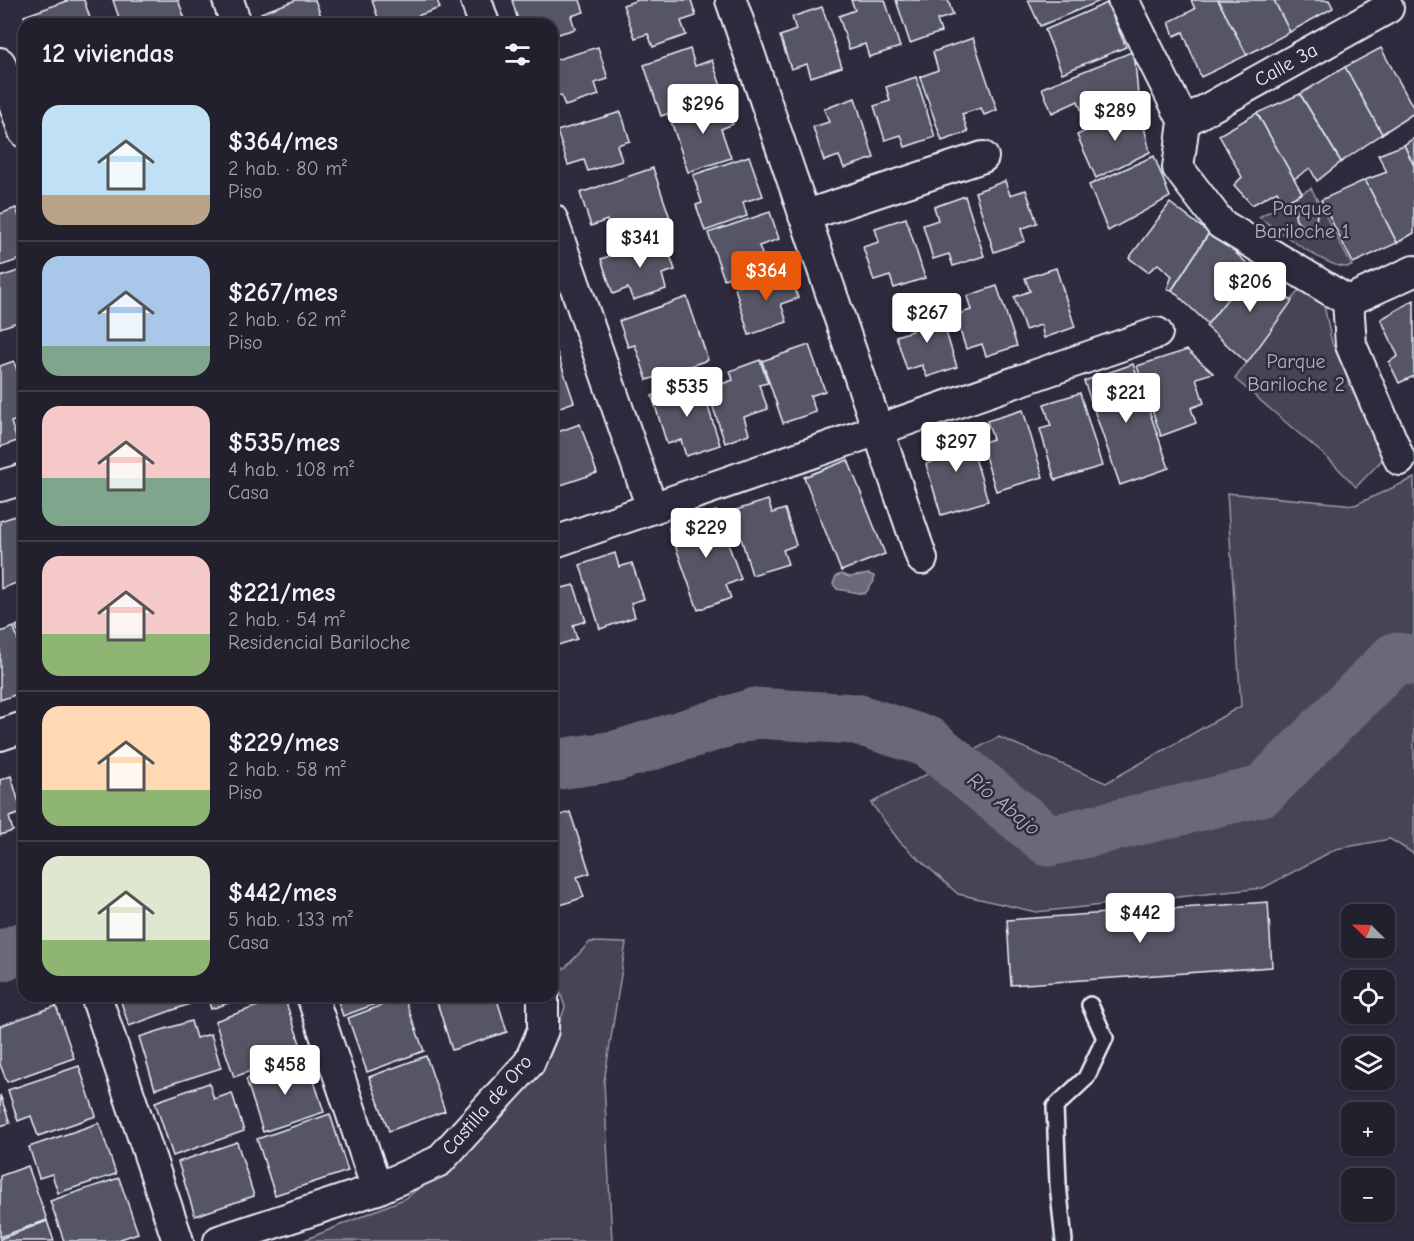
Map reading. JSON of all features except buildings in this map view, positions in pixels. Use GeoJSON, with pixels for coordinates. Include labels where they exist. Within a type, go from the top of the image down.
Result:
{"type":"FeatureCollection","features":[{"type":"Feature","properties":{"kind":"street"},"geometry":{"type":"LineString","coordinates":[[228,0],[234,18]]}},
{"type":"Feature","properties":{"kind":"street"},"geometry":{"type":"LineString","coordinates":[[476,0],[482,18]]}},
{"type":"Feature","properties":{"kind":"street"},"geometry":{"type":"LineString","coordinates":[[1123,0],[1184,122],[1178,168],[1221,224],[1348,302]]}},
{"type":"Feature","properties":{"kind":"street"},"geometry":{"type":"LineString","coordinates":[[735,1],[804,216],[922,559]]}},
{"type":"Feature","properties":{"kind":"street","name":"Calle 3a"},"geometry":{"type":"LineString","coordinates":[[1184,122],[1388,8]]}},
{"type":"Feature","properties":{"kind":"street"},"geometry":{"type":"LineString","coordinates":[[0,63],[18,115]]}},
{"type":"Feature","properties":{"kind":"street"},"geometry":{"type":"LineString","coordinates":[[804,216],[983,157]]}},
{"type":"Feature","properties":{"kind":"street"},"geometry":{"type":"LineString","coordinates":[[558,236],[652,508]]}},
{"type":"Feature","properties":{"kind":"street"},"geometry":{"type":"LineString","coordinates":[[1348,302],[1414,271]]}},
{"type":"Feature","properties":{"kind":"street"},"geometry":{"type":"LineString","coordinates":[[1348,302],[1351,345],[1400,460]]}},
{"type":"Feature","properties":{"kind":"street"},"geometry":{"type":"LineString","coordinates":[[558,541],[1157,333]]}},
{"type":"Feature","properties":{"kind":"street"},"geometry":{"type":"LineString","coordinates":[[0,486],[18,480]]}},
{"type":"Feature","properties":{"kind":"street"},"geometry":{"type":"LineString","coordinates":[[0,735],[18,729]]}},
{"type":"Feature","properties":{"kind":"street"},"geometry":{"type":"LineString","coordinates":[[98,1002],[177,1241]]}},
{"type":"Feature","properties":{"kind":"street"},"geometry":{"type":"LineString","coordinates":[[314,1002],[377,1189]]}},
{"type":"Feature","properties":{"kind":"street","name":"Castilla de Oro"},"geometry":{"type":"LineString","coordinates":[[219,1241],[377,1189],[439,1161],[529,1063],[543,1030],[543,1002]]}},
{"type":"Feature","properties":{"kind":"lane"},"geometry":{"type":"LineString","coordinates":[[1064,1241],[1058,1184],[1055,1107],[1086,1078],[1105,1038],[1090,1005]]}},
{"type":"Feature","properties":{"kind":"green space","name":"Parque Bariloche 1"},"geometry":{"type":"Polygon","coordinates":[[[1311,188],[1352,266],[1343,267],[1319,257],[1259,217],[1311,188]]]}},
{"type":"Feature","properties":{"kind":"green space","name":"Parque Bariloche 2"},"geometry":{"type":"Polygon","coordinates":[[[1301,287],[1324,305],[1332,343],[1385,457],[1356,487],[1330,460],[1235,379],[1301,287]]]}},
{"type":"Feature","properties":{"kind":"green space"},"geometry":{"type":"Polygon","coordinates":[[[1414,478],[1414,854],[1390,839],[1336,849],[1263,888],[1036,912],[958,894],[900,842],[871,803],[999,737],[1106,783],[1241,706],[1227,493],[1355,505],[1414,478]]]}},
{"type":"Feature","properties":{"kind":"green space"},"geometry":{"type":"Polygon","coordinates":[[[590,942],[626,943],[604,1082],[612,1241],[302,1241],[406,1198],[476,1143],[543,1071],[565,1007],[558,986],[558,970],[565,968],[590,942]]]}},
{"type":"Feature","properties":{"kind":"water"},"geometry":{"type":"Polygon","coordinates":[[[842,574],[849,577],[869,574],[874,576],[874,581],[865,594],[837,589],[833,584],[836,576],[842,574]]]}},
{"type":"Feature","properties":{"kind":"waterway","name":"Río Abajo"},"geometry":{"type":"LineString","coordinates":[[558,764],[616,756],[755,713],[856,719],[928,742],[1049,841],[1262,791],[1395,658],[1414,660]]}},
{"type":"Feature","properties":{"kind":"waterway","name":"Río Abajo"},"geometry":{"type":"LineString","coordinates":[[0,956],[18,949]]}}]}
